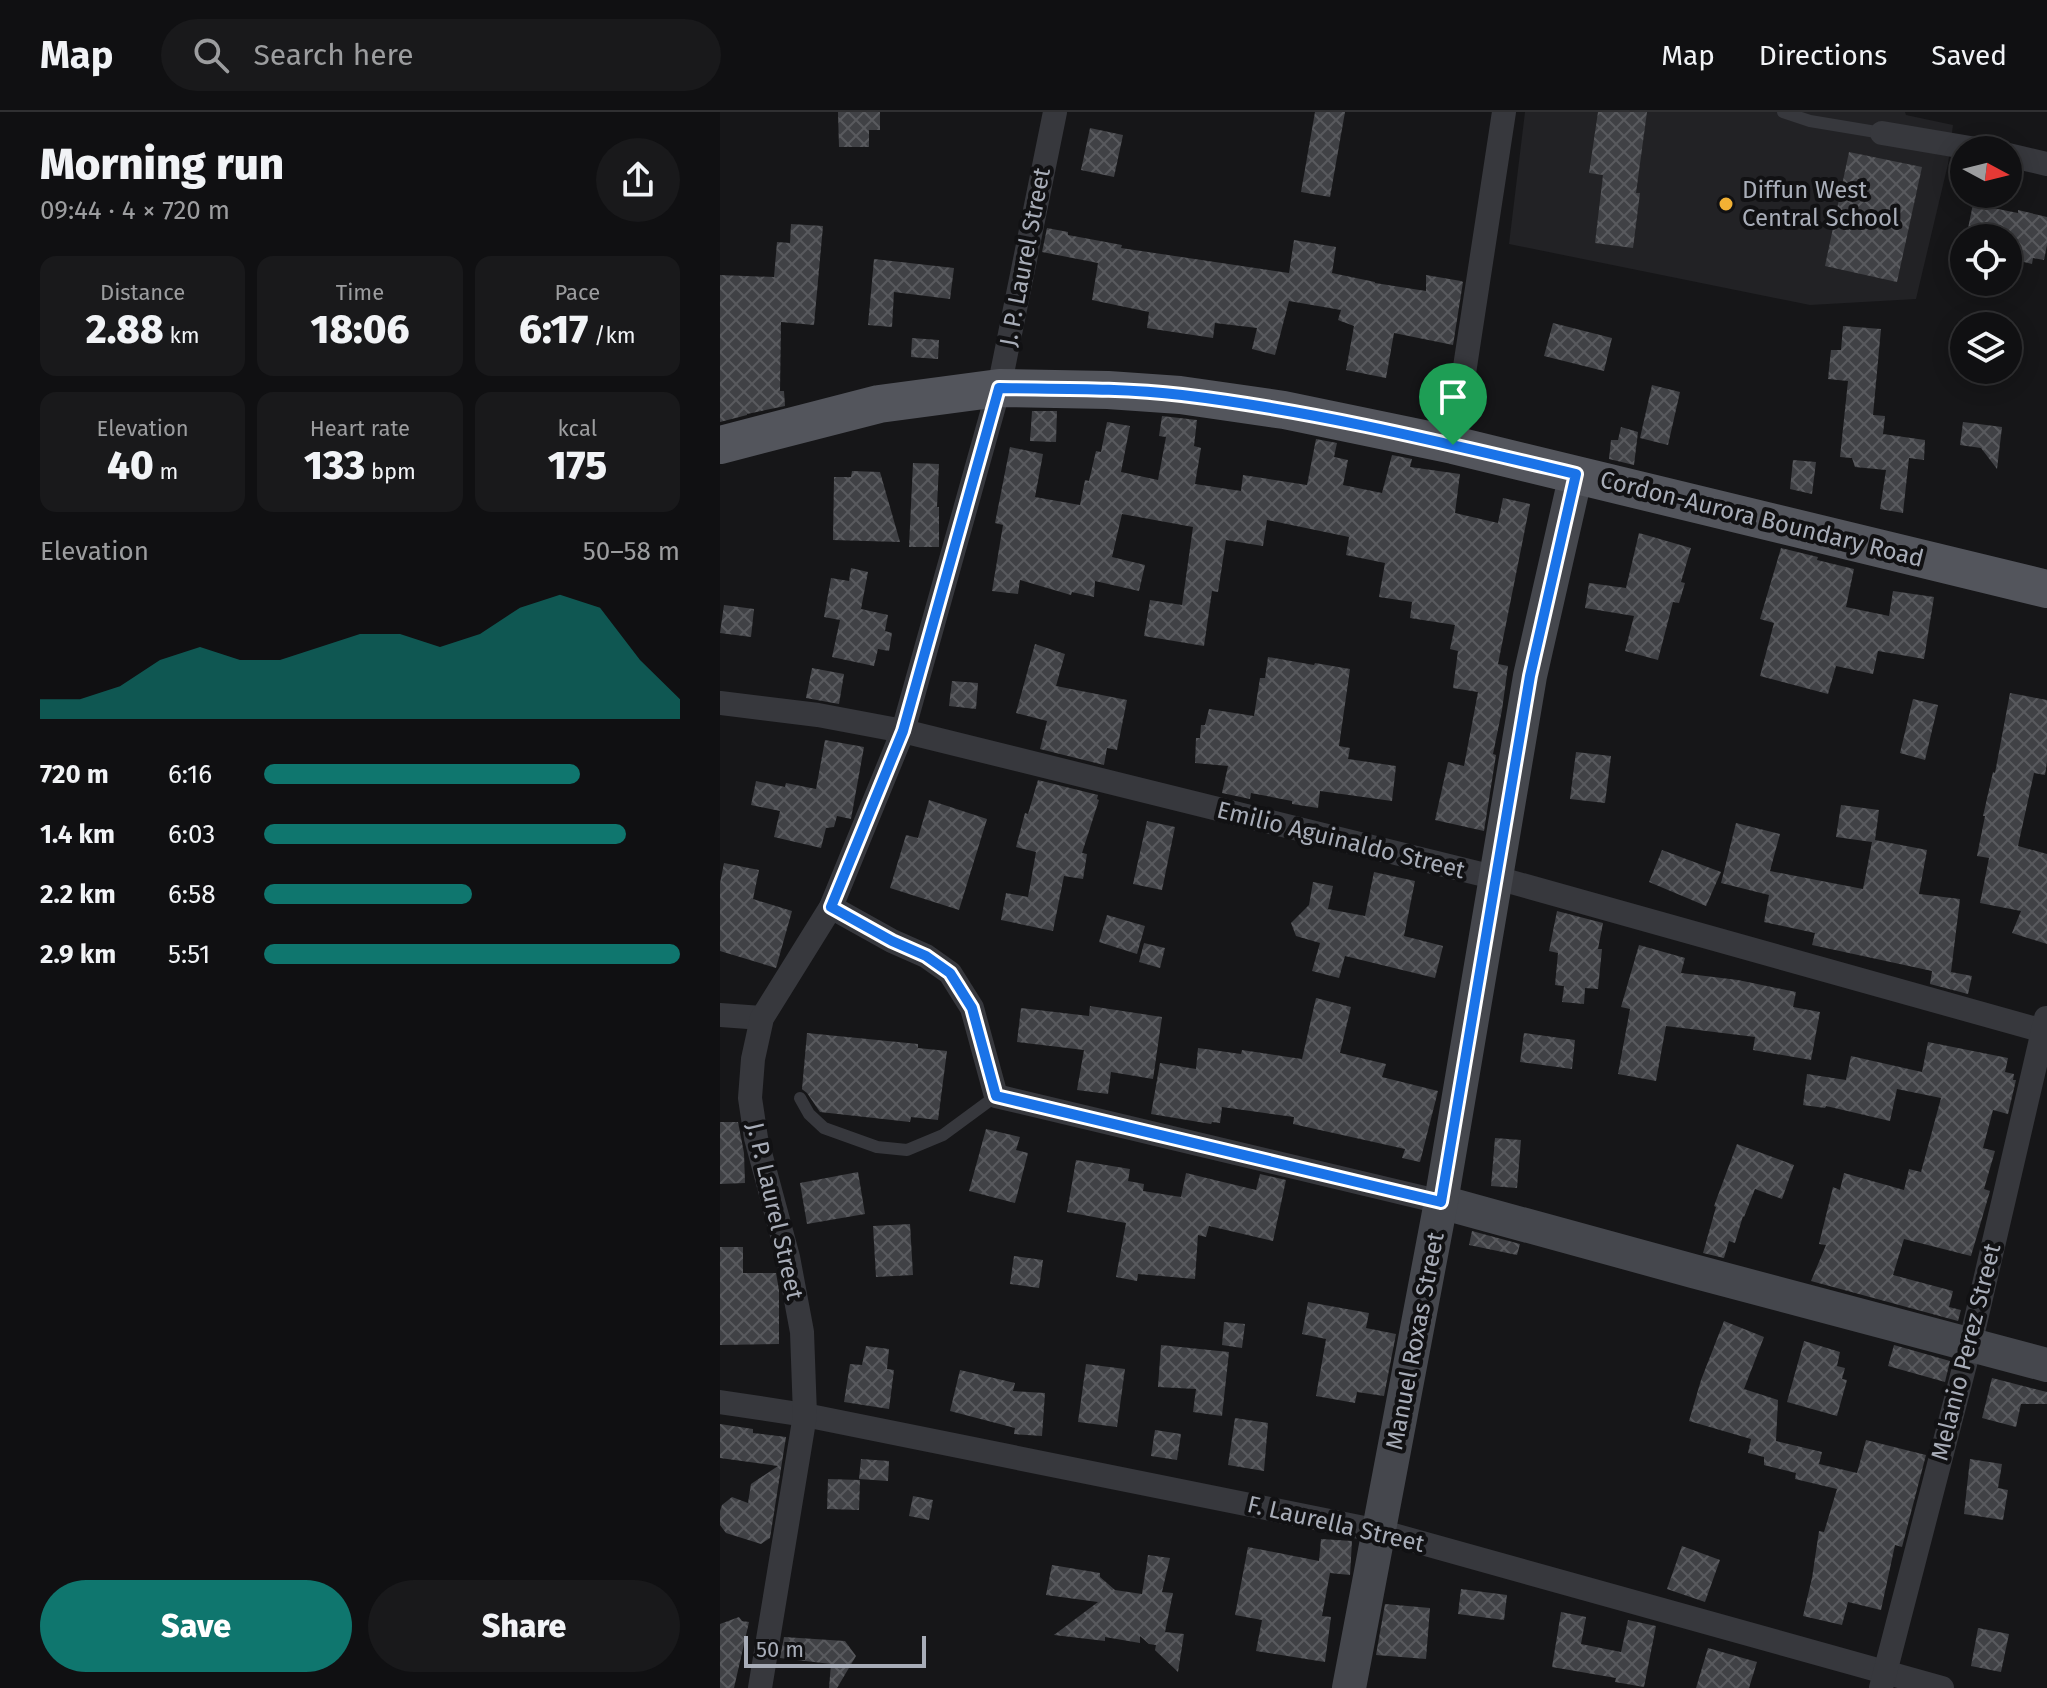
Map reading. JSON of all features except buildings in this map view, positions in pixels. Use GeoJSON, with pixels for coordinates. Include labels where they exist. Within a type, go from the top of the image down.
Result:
{"type":"FeatureCollection","features":[{"type":"Feature","properties":{"kind":"main road","name":"Cordon-Aurora Boundary Road"},"geometry":{"type":"LineString","coordinates":[[720,445],[879,404],[999,388],[1180,395],[1284,410],[1453,445],[2047,589]]}},
{"type":"Feature","properties":{"kind":"street","name":"J. P. Laurel Street"},"geometry":{"type":"LineString","coordinates":[[760,1688],[805,1415],[802,1332],[788,1257],[756,1138],[750,1098],[753,1059],[762,1018],[831,907],[903,731],[999,388],[1055,112]]}},
{"type":"Feature","properties":{"kind":"street"},"geometry":{"type":"LineString","coordinates":[[1453,445],[1504,112]]}},
{"type":"Feature","properties":{"kind":"street"},"geometry":{"type":"LineString","coordinates":[[1882,133],[1950,145]]}},
{"type":"Feature","properties":{"kind":"street"},"geometry":{"type":"LineString","coordinates":[[2022,158],[2047,164]]}},
{"type":"Feature","properties":{"kind":"street","name":"Manuel Roxas Street"},"geometry":{"type":"LineString","coordinates":[[1349,1688],[1441,1202],[1530,676],[1576,474]]}},
{"type":"Feature","properties":{"kind":"street","name":"Emilio Aguinaldo Street"},"geometry":{"type":"LineString","coordinates":[[720,703],[818,715],[903,731],[1497,878],[2046,1026]]}},
{"type":"Feature","properties":{"kind":"street"},"geometry":{"type":"LineString","coordinates":[[831,907],[926,956],[950,973],[972,1008],[996,1096],[1441,1202],[2047,1365]]}},
{"type":"Feature","properties":{"kind":"street"},"geometry":{"type":"LineString","coordinates":[[720,1015],[762,1018]]}},
{"type":"Feature","properties":{"kind":"street","name":"Melanio Perez Street"},"geometry":{"type":"LineString","coordinates":[[1883,1680],[1970,1345],[2046,1026]]}},
{"type":"Feature","properties":{"kind":"street","name":"F. Laurella Street"},"geometry":{"type":"LineString","coordinates":[[720,1402],[805,1415],[1379,1531],[1883,1680],[1942,1688]]}},
{"type":"Feature","properties":{"kind":"lane"},"geometry":{"type":"LineString","coordinates":[[1783,112],[1810,121],[1882,133]]}},
{"type":"Feature","properties":{"kind":"lane"},"geometry":{"type":"LineString","coordinates":[[800,1098],[809,1114],[824,1128],[877,1147],[907,1150],[943,1135],[996,1096]]}},
{"type":"Feature","properties":{"kind":"shaded area","name":"Diffun West Central School"},"geometry":{"type":"Polygon","coordinates":[[[1525,112],[1905,112],[1906,115],[1953,125],[1948,164],[1916,299],[1810,305],[1509,244],[1525,112]]]}},
{"type":"Feature","properties":{"kind":"place","name":"Diffun West Central School"},"geometry":{"type":"Point","coordinates":[1726,204]}},
{"type":"Feature","properties":{"kind":"route"},"geometry":{"type":"LineString","coordinates":[[999,388],[1180,395],[1284,410],[1453,445],[1576,474],[1530,676],[1441,1202],[996,1096],[972,1008],[950,973],[926,956],[831,907],[903,731],[999,388]]}}]}
